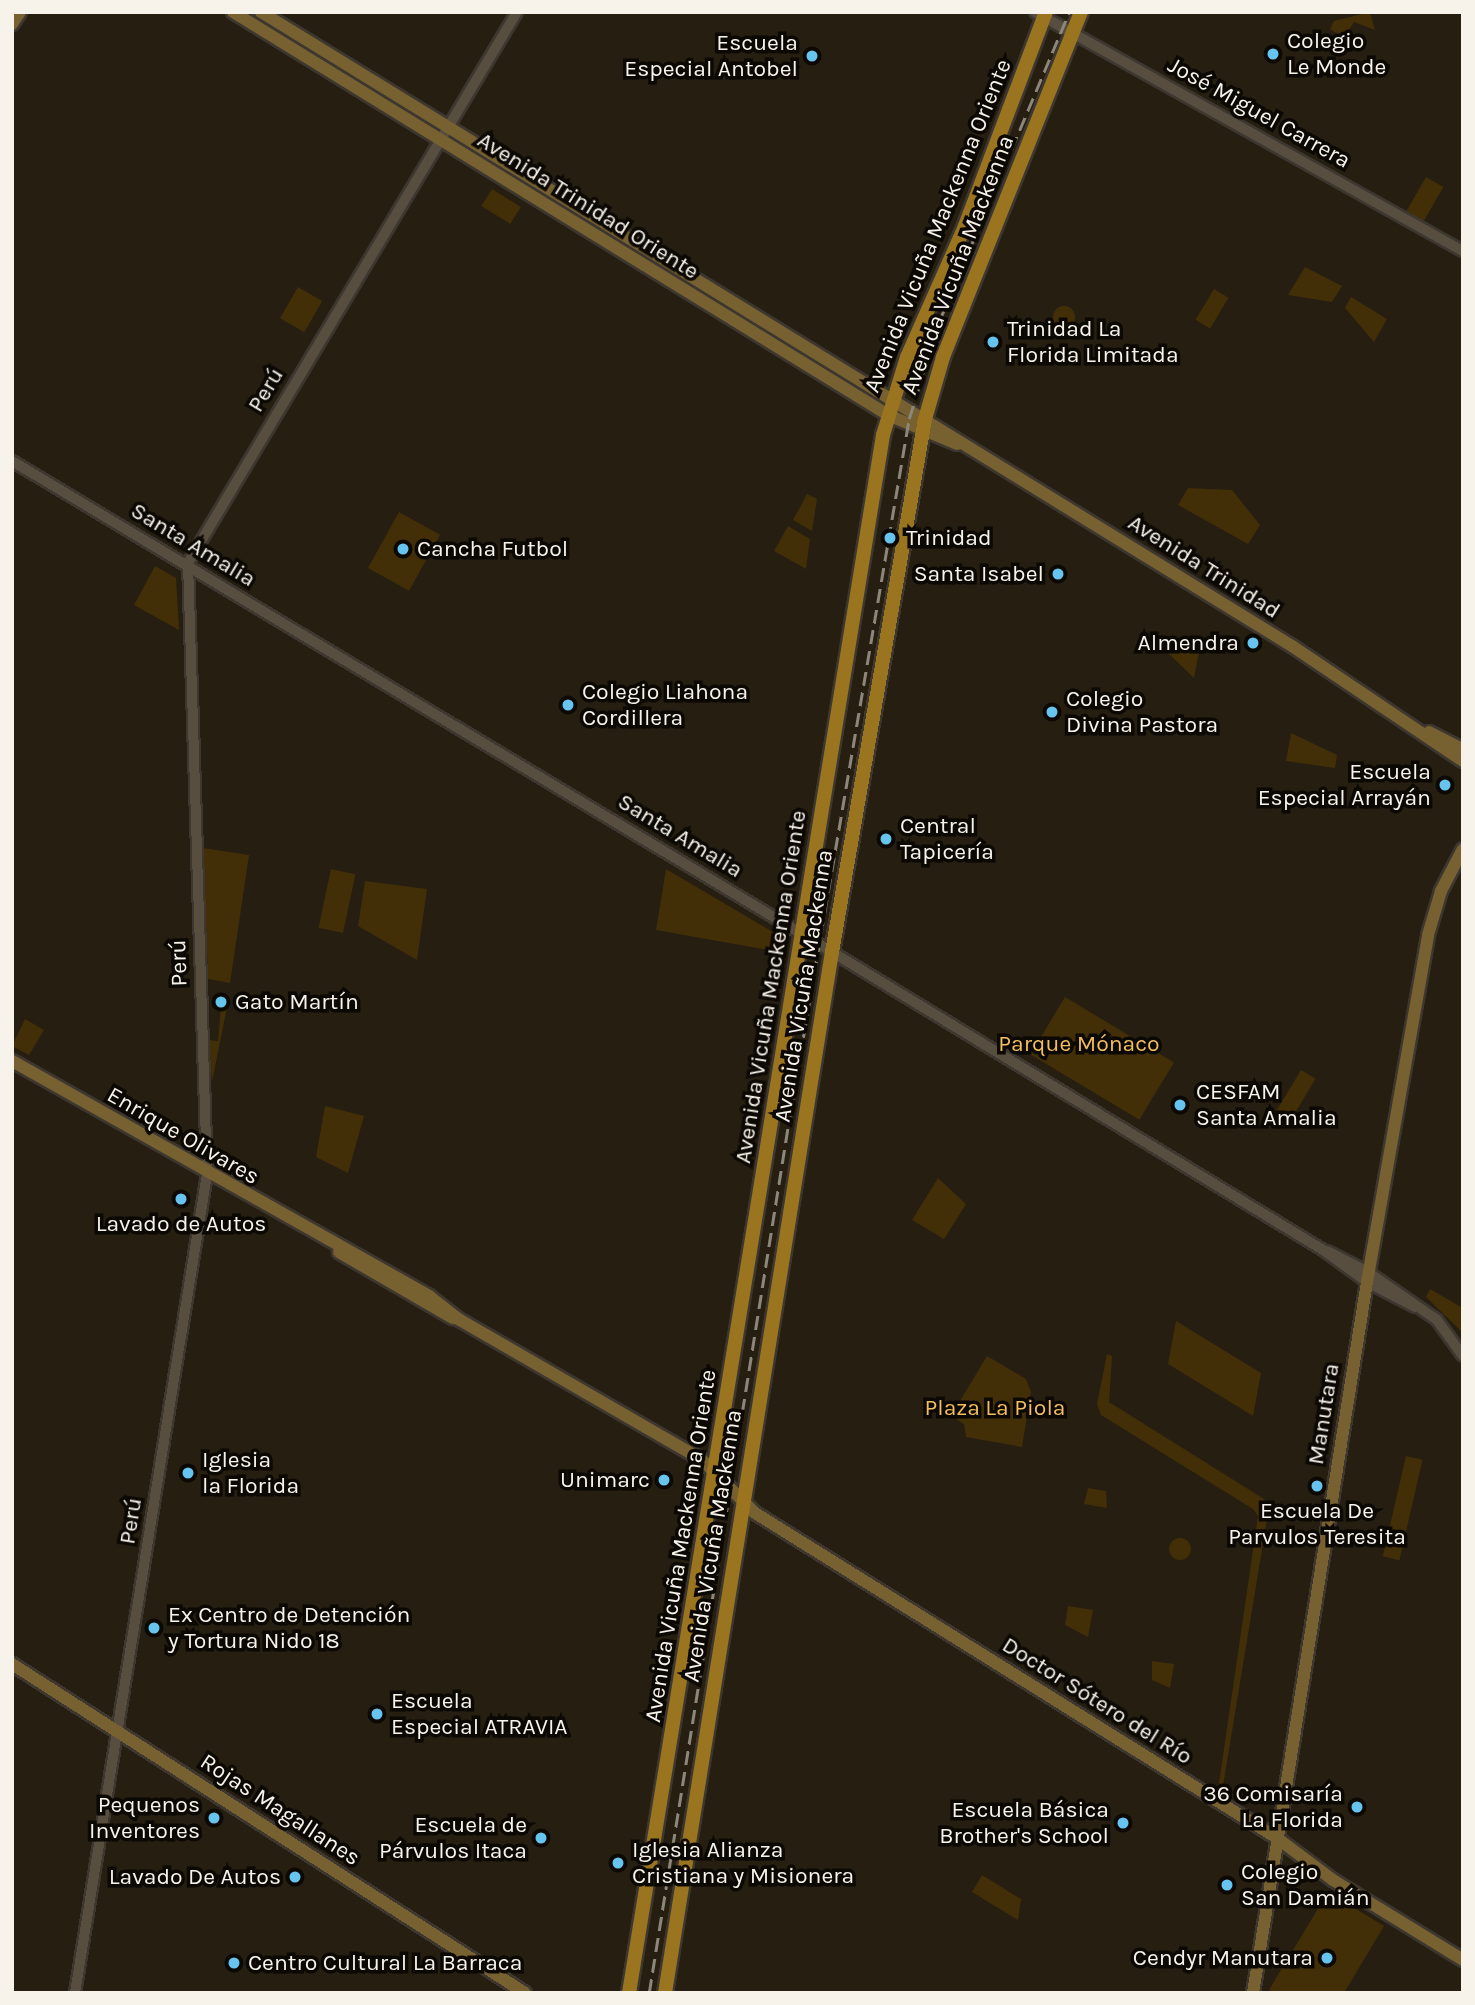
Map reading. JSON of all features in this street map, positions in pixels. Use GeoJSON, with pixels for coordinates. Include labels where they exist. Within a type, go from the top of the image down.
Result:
{"type":"FeatureCollection","features":[{"type":"Feature","properties":{"kind":"main road"},"geometry":{"type":"LineString","coordinates":[[12,24],[20,12]]}},
{"type":"Feature","properties":{"kind":"main road","name":"Avenida Trinidad Oriente"},"geometry":{"type":"LineString","coordinates":[[233,12],[888,415],[924,425]]}},
{"type":"Feature","properties":{"kind":"main road","name":"Avenida Trinidad Oriente"},"geometry":{"type":"LineString","coordinates":[[261,12],[892,399],[924,425]]}},
{"type":"Feature","properties":{"kind":"main road","name":"Avenida Vicuña Mackenna"},"geometry":{"type":"LineString","coordinates":[[665,1993],[832,952],[924,425],[943,357],[1081,12]]}},
{"type":"Feature","properties":{"kind":"main road","name":"Avenida Vicuña Mackenna Oriente"},"geometry":{"type":"LineString","coordinates":[[629,1993],[888,415],[892,399],[986,174],[1042,14]]}},
{"type":"Feature","properties":{"kind":"main road","name":"Avenida Trinidad"},"geometry":{"type":"LineString","coordinates":[[924,425],[1220,601],[1422,730],[1463,761]]}},
{"type":"Feature","properties":{"kind":"main road","name":"Avenida Trinidad"},"geometry":{"type":"LineString","coordinates":[[1422,730],[1463,749]]}},
{"type":"Feature","properties":{"kind":"main road","name":"Manutara"},"geometry":{"type":"LineString","coordinates":[[1253,1993],[1368,1277],[1430,924],[1463,849]]}},
{"type":"Feature","properties":{"kind":"main road","name":"Enrique Olivares"},"geometry":{"type":"LineString","coordinates":[[12,1061],[334,1246],[354,1264],[436,1311],[460,1320],[716,1471],[743,1503]]}},
{"type":"Feature","properties":{"kind":"main road","name":"Doctor Sótero del Río"},"geometry":{"type":"LineString","coordinates":[[743,1503],[1277,1838],[1333,1880],[1463,1959]]}},
{"type":"Feature","properties":{"kind":"main road","name":"Rojas Magallanes"},"geometry":{"type":"LineString","coordinates":[[12,1664],[525,1993]]}},
{"type":"Feature","properties":{"kind":"street","name":"Perú"},"geometry":{"type":"LineString","coordinates":[[75,1993],[207,1174],[187,566],[517,12]]}},
{"type":"Feature","properties":{"kind":"street","name":"José Miguel Carrera"},"geometry":{"type":"LineString","coordinates":[[1042,14],[1463,251]]}},
{"type":"Feature","properties":{"kind":"street","name":"Santa Amalia"},"geometry":{"type":"LineString","coordinates":[[12,461],[803,934],[1368,1277],[1444,1326],[1463,1356]]}},
{"type":"Feature","properties":{"kind":"green space"},"geometry":{"type":"Polygon","coordinates":[[[1370,12],[1375,30],[1354,22],[1344,38],[1330,29],[1334,21],[1370,12]]]}},
{"type":"Feature","properties":{"kind":"green space"},"geometry":{"type":"Polygon","coordinates":[[[1426,177],[1443,187],[1423,222],[1406,212],[1426,177]]]}},
{"type":"Feature","properties":{"kind":"green space"},"geometry":{"type":"Polygon","coordinates":[[[492,189],[521,207],[510,224],[481,206],[492,189]]]}},
{"type":"Feature","properties":{"kind":"green space"},"geometry":{"type":"Polygon","coordinates":[[[1305,267],[1342,286],[1332,302],[1288,295],[1305,267]]]}},
{"type":"Feature","properties":{"kind":"green space"},"geometry":{"type":"Polygon","coordinates":[[[298,287],[322,301],[304,332],[280,318],[298,287]]]}},
{"type":"Feature","properties":{"kind":"green space"},"geometry":{"type":"Polygon","coordinates":[[[1214,289],[1229,298],[1210,329],[1195,320],[1214,289]]]}},
{"type":"Feature","properties":{"kind":"green space"},"geometry":{"type":"Polygon","coordinates":[[[1351,297],[1387,319],[1374,342],[1345,308],[1351,297]]]}},
{"type":"Feature","properties":{"kind":"green space"},"geometry":{"type":"Polygon","coordinates":[[[1064,306],[1074,313],[1075,317],[1068,327],[1064,328],[1054,321],[1053,317],[1060,307],[1064,306]]]}},
{"type":"Feature","properties":{"kind":"green space"},"geometry":{"type":"Polygon","coordinates":[[[1188,488],[1232,490],[1260,525],[1248,544],[1178,505],[1188,488]]]}},
{"type":"Feature","properties":{"kind":"green space"},"geometry":{"type":"Polygon","coordinates":[[[807,494],[817,499],[812,531],[793,520],[807,494]]]}},
{"type":"Feature","properties":{"kind":"green space"},"geometry":{"type":"Polygon","coordinates":[[[399,512],[440,535],[409,591],[368,568],[399,512]]]}},
{"type":"Feature","properties":{"kind":"green space"},"geometry":{"type":"Polygon","coordinates":[[[788,526],[810,539],[806,569],[774,551],[788,526]]]}},
{"type":"Feature","properties":{"kind":"green space"},"geometry":{"type":"Polygon","coordinates":[[[155,566],[176,578],[179,630],[134,605],[155,566]]]}},
{"type":"Feature","properties":{"kind":"green space"},"geometry":{"type":"Polygon","coordinates":[[[1168,643],[1199,652],[1194,678],[1168,653],[1168,643]]]}},
{"type":"Feature","properties":{"kind":"green space"},"geometry":{"type":"Polygon","coordinates":[[[1291,733],[1337,755],[1335,768],[1286,761],[1291,733]]]}},
{"type":"Feature","properties":{"kind":"green space"},"geometry":{"type":"Polygon","coordinates":[[[203,848],[249,855],[230,983],[208,979],[203,848]]]}},
{"type":"Feature","properties":{"kind":"green space"},"geometry":{"type":"Polygon","coordinates":[[[331,869],[355,874],[343,933],[319,928],[331,869]]]}},
{"type":"Feature","properties":{"kind":"green space"},"geometry":{"type":"Polygon","coordinates":[[[666,869],[783,938],[780,952],[656,930],[666,869]]]}},
{"type":"Feature","properties":{"kind":"green space"},"geometry":{"type":"Polygon","coordinates":[[[365,881],[427,889],[417,960],[358,926],[365,881]]]}},
{"type":"Feature","properties":{"kind":"green space","name":"Parque Mónaco"},"geometry":{"type":"Polygon","coordinates":[[[1065,997],[1174,1062],[1139,1120],[1030,1054],[1065,997]]]}},
{"type":"Feature","properties":{"kind":"green space"},"geometry":{"type":"Polygon","coordinates":[[[221,1006],[227,1007],[212,1082],[209,1040],[218,1041],[221,1006]]]}},
{"type":"Feature","properties":{"kind":"green space"},"geometry":{"type":"Polygon","coordinates":[[[25,1019],[44,1030],[29,1055],[12,1046],[25,1019]]]}},
{"type":"Feature","properties":{"kind":"green space"},"geometry":{"type":"Polygon","coordinates":[[[1301,1070],[1316,1079],[1289,1123],[1274,1115],[1301,1070]]]}},
{"type":"Feature","properties":{"kind":"green space"},"geometry":{"type":"Polygon","coordinates":[[[325,1106],[364,1116],[348,1173],[316,1157],[325,1106]]]}},
{"type":"Feature","properties":{"kind":"green space"},"geometry":{"type":"Polygon","coordinates":[[[938,1178],[966,1204],[944,1239],[912,1220],[938,1178]]]}},
{"type":"Feature","properties":{"kind":"green space"},"geometry":{"type":"Polygon","coordinates":[[[1430,1289],[1463,1308],[1463,1333],[1426,1297],[1430,1289]]]}},
{"type":"Feature","properties":{"kind":"green space"},"geometry":{"type":"Polygon","coordinates":[[[1176,1321],[1261,1373],[1253,1416],[1168,1364],[1176,1321]]]}},
{"type":"Feature","properties":{"kind":"green space"},"geometry":{"type":"Polygon","coordinates":[[[1107,1354],[1112,1356],[1109,1402],[1264,1499],[1269,1507],[1223,1786],[1219,1783],[1258,1516],[1253,1509],[1101,1415],[1097,1404],[1107,1354]]]}},
{"type":"Feature","properties":{"kind":"green space","name":"Plaza La Piola"},"geometry":{"type":"Polygon","coordinates":[[[987,1356],[1026,1379],[1031,1392],[1022,1447],[966,1437],[964,1424],[951,1416],[987,1356]]]}},
{"type":"Feature","properties":{"kind":"green space"},"geometry":{"type":"Polygon","coordinates":[[[1406,1456],[1423,1460],[1399,1560],[1383,1556],[1406,1456]]]}},
{"type":"Feature","properties":{"kind":"green space"},"geometry":{"type":"Polygon","coordinates":[[[1088,1488],[1106,1491],[1107,1508],[1084,1504],[1088,1488]]]}},
{"type":"Feature","properties":{"kind":"green space"},"geometry":{"type":"Polygon","coordinates":[[[1180,1538],[1188,1541],[1191,1549],[1188,1557],[1180,1560],[1172,1557],[1169,1549],[1172,1541],[1180,1538]]]}},
{"type":"Feature","properties":{"kind":"green space"},"geometry":{"type":"Polygon","coordinates":[[[1068,1606],[1093,1610],[1088,1637],[1065,1625],[1068,1606]]]}},
{"type":"Feature","properties":{"kind":"green space"},"geometry":{"type":"Polygon","coordinates":[[[1152,1661],[1174,1664],[1170,1688],[1152,1680],[1152,1661]]]}},
{"type":"Feature","properties":{"kind":"green space"},"geometry":{"type":"Polygon","coordinates":[[[982,1875],[1021,1899],[1018,1920],[972,1892],[982,1875]]]}},
{"type":"Feature","properties":{"kind":"green space","name":"Cendyr Manutara"},"geometry":{"type":"Polygon","coordinates":[[[1328,1892],[1384,1926],[1344,1993],[1275,1993],[1269,1990],[1328,1892]]]}},
{"type":"Feature","properties":{"kind":"railway"},"geometry":{"type":"LineString","coordinates":[[649,1993],[789,1120],[909,419],[938,324],[1069,12]]}},
{"type":"Feature","properties":{"kind":"place","name":"Colegio Le Monde"},"geometry":{"type":"Point","coordinates":[1273,54]}},
{"type":"Feature","properties":{"kind":"place","name":"Escuela Especial Antobel"},"geometry":{"type":"Point","coordinates":[812,56]}},
{"type":"Feature","properties":{"kind":"place","name":"Trinidad La Florida Limitada"},"geometry":{"type":"Point","coordinates":[993,342]}},
{"type":"Feature","properties":{"kind":"place","name":"Trinidad"},"geometry":{"type":"Point","coordinates":[890,538]}},
{"type":"Feature","properties":{"kind":"place","name":"Cancha Futbol"},"geometry":{"type":"Point","coordinates":[403,549]}},
{"type":"Feature","properties":{"kind":"place","name":"Santa Isabel"},"geometry":{"type":"Point","coordinates":[1058,574]}},
{"type":"Feature","properties":{"kind":"place","name":"Almendra"},"geometry":{"type":"Point","coordinates":[1253,643]}},
{"type":"Feature","properties":{"kind":"place","name":"Colegio Liahona Cordillera"},"geometry":{"type":"Point","coordinates":[568,705]}},
{"type":"Feature","properties":{"kind":"place","name":"Colegio Divina Pastora"},"geometry":{"type":"Point","coordinates":[1052,712]}},
{"type":"Feature","properties":{"kind":"place","name":"Escuela Especial Arrayán"},"geometry":{"type":"Point","coordinates":[1445,785]}},
{"type":"Feature","properties":{"kind":"place","name":"Central Tapicería"},"geometry":{"type":"Point","coordinates":[886,839]}},
{"type":"Feature","properties":{"kind":"place","name":"Gato Martín"},"geometry":{"type":"Point","coordinates":[221,1002]}},
{"type":"Feature","properties":{"kind":"place","name":"CESFAM Santa Amalia"},"geometry":{"type":"Point","coordinates":[1180,1105]}},
{"type":"Feature","properties":{"kind":"place","name":"Lavado de Autos"},"geometry":{"type":"Point","coordinates":[181,1199]}},
{"type":"Feature","properties":{"kind":"place","name":"Iglesia la Florida"},"geometry":{"type":"Point","coordinates":[188,1473]}},
{"type":"Feature","properties":{"kind":"place","name":"Unimarc"},"geometry":{"type":"Point","coordinates":[664,1480]}},
{"type":"Feature","properties":{"kind":"place","name":"Escuela De Parvulos Teresita"},"geometry":{"type":"Point","coordinates":[1317,1486]}},
{"type":"Feature","properties":{"kind":"place","name":"Ex Centro de Detención y Tortura Nido 18"},"geometry":{"type":"Point","coordinates":[154,1628]}},
{"type":"Feature","properties":{"kind":"place","name":"Escuela Especial ATRAVIA"},"geometry":{"type":"Point","coordinates":[377,1714]}},
{"type":"Feature","properties":{"kind":"place","name":"36 Comisaría La Florida"},"geometry":{"type":"Point","coordinates":[1357,1807]}},
{"type":"Feature","properties":{"kind":"place","name":"Pequenos Inventores"},"geometry":{"type":"Point","coordinates":[214,1818]}},
{"type":"Feature","properties":{"kind":"place","name":"Escuela Básica Brother's School"},"geometry":{"type":"Point","coordinates":[1123,1823]}},
{"type":"Feature","properties":{"kind":"place","name":"Escuela de Párvulos Itaca"},"geometry":{"type":"Point","coordinates":[541,1838]}},
{"type":"Feature","properties":{"kind":"place","name":"Iglesia Alianza Cristiana y Misionera"},"geometry":{"type":"Point","coordinates":[618,1863]}},
{"type":"Feature","properties":{"kind":"place","name":"Lavado De Autos"},"geometry":{"type":"Point","coordinates":[295,1877]}},
{"type":"Feature","properties":{"kind":"place","name":"Colegio San Damián"},"geometry":{"type":"Point","coordinates":[1227,1885]}},
{"type":"Feature","properties":{"kind":"place","name":"Cendyr Manutara"},"geometry":{"type":"Point","coordinates":[1327,1958]}},
{"type":"Feature","properties":{"kind":"place","name":"Centro Cultural La Barraca"},"geometry":{"type":"Point","coordinates":[234,1963]}}]}
